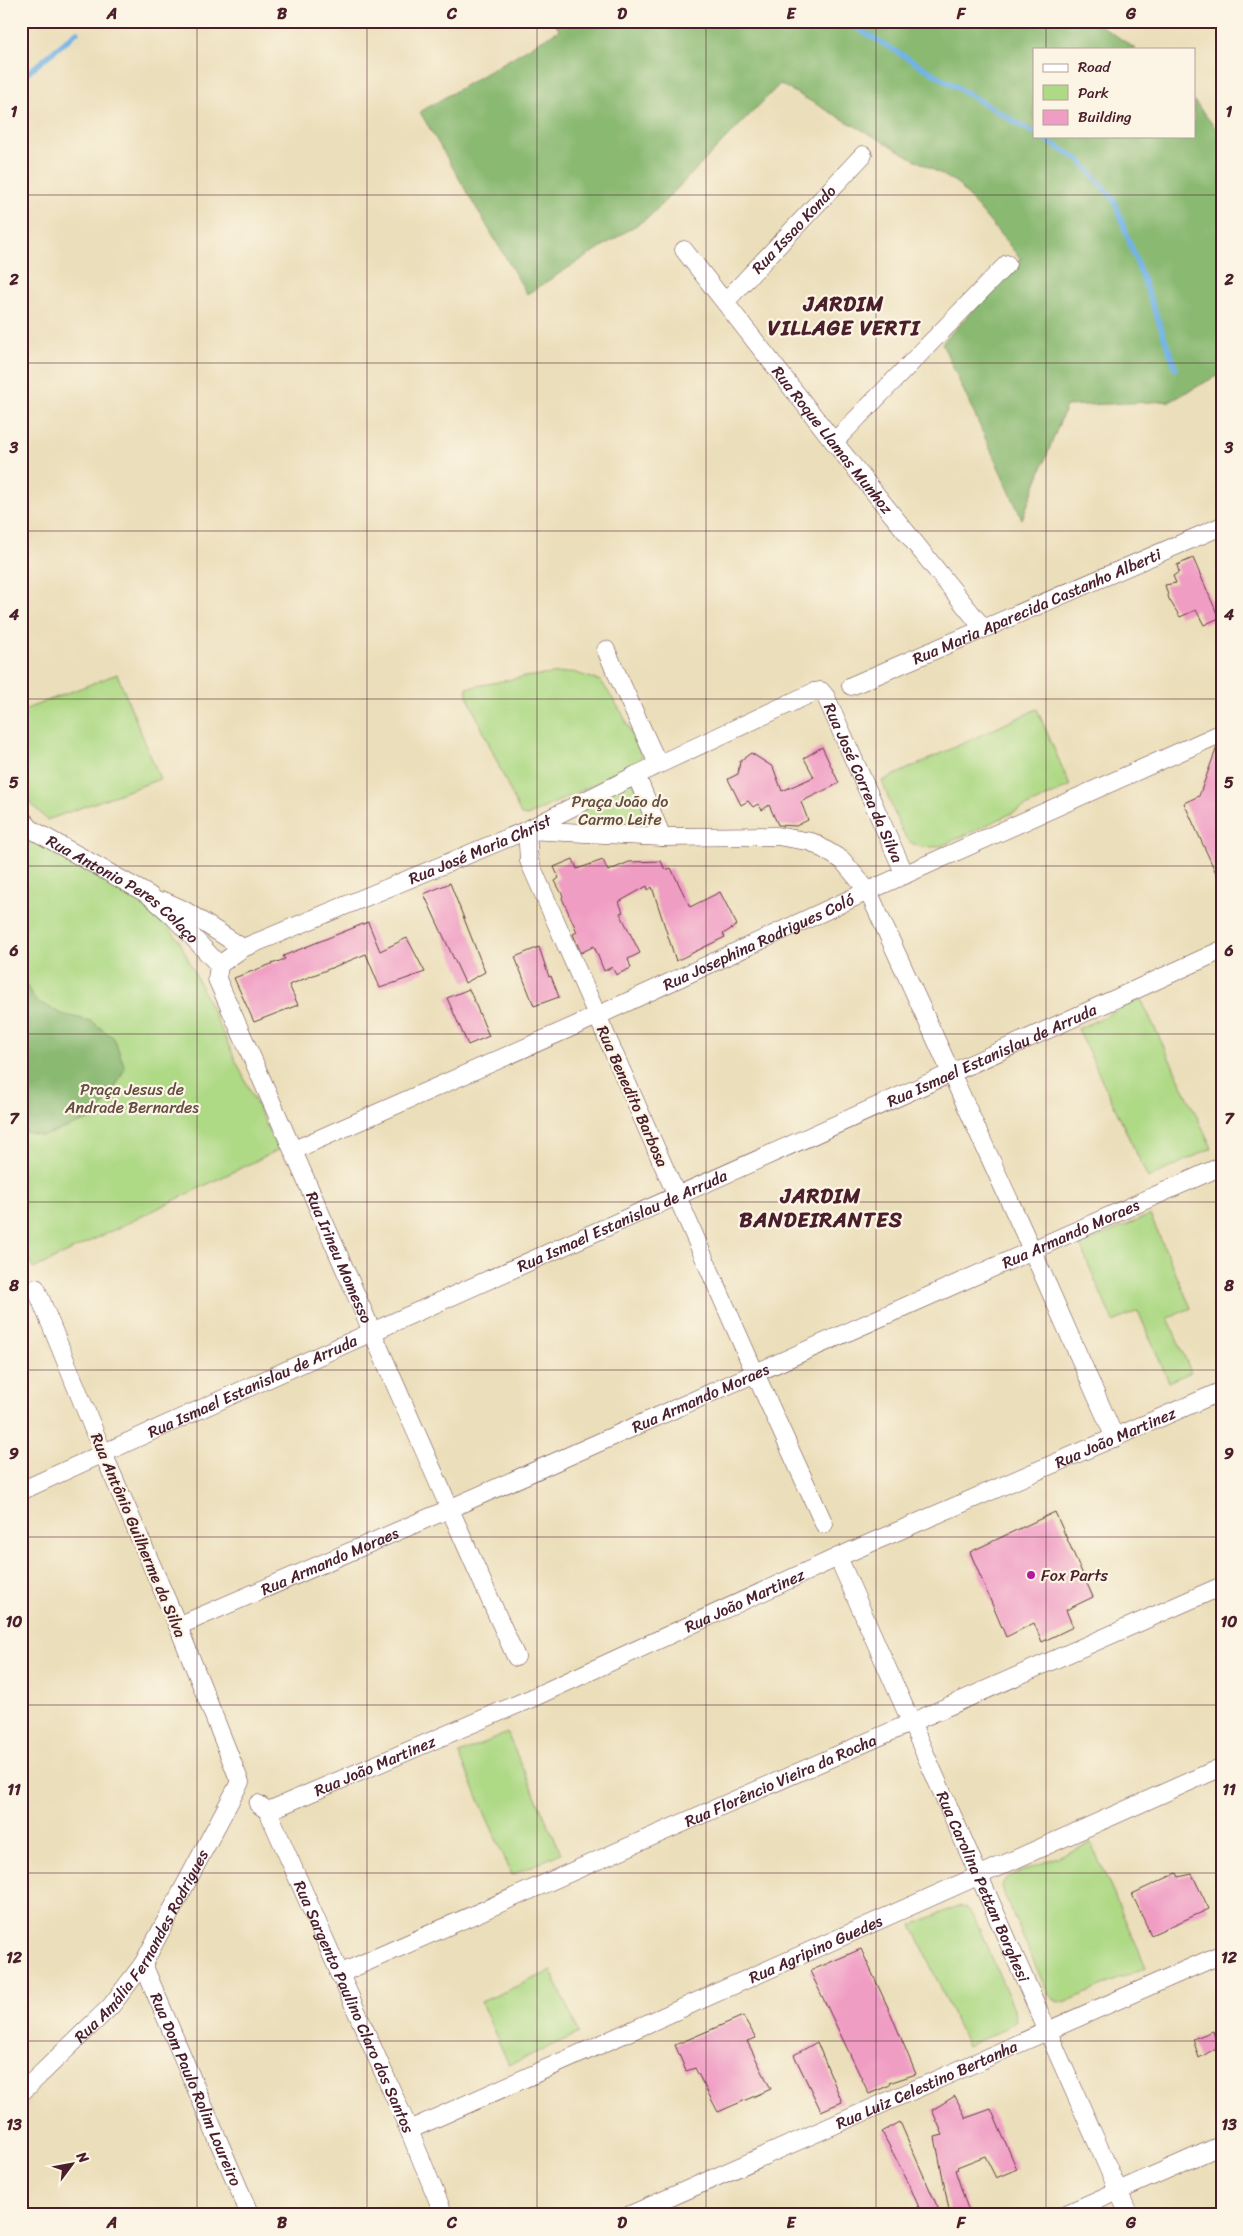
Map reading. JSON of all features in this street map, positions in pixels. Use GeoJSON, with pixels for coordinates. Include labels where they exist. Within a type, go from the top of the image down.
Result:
{"type":"FeatureCollection","features":[{"type":"Feature","properties":{"kind":"street","name":"Rua Issao Kondo"},"geometry":{"type":"LineString","coordinates":[[725,302],[862,155]]}},
{"type":"Feature","properties":{"kind":"street","name":"Rua Roque Llamas Munhoz"},"geometry":{"type":"LineString","coordinates":[[684,250],[983,628]]}},
{"type":"Feature","properties":{"kind":"street"},"geometry":{"type":"LineString","coordinates":[[834,442],[1007,264]]}},
{"type":"Feature","properties":{"kind":"street","name":"Rua Maria Aparecida Castanho Alberti"},"geometry":{"type":"LineString","coordinates":[[852,686],[1222,526]]}},
{"type":"Feature","properties":{"kind":"street"},"geometry":{"type":"LineString","coordinates":[[606,650],[658,764]]}},
{"type":"Feature","properties":{"kind":"street","name":"Rua José Maria Christ"},"geometry":{"type":"LineString","coordinates":[[219,965],[243,948],[527,830],[658,764],[814,692],[821,691]]}},
{"type":"Feature","properties":{"kind":"street","name":"Rua José Correa da Silva"},"geometry":{"type":"LineString","coordinates":[[821,691],[826,697],[905,875]]}},
{"type":"Feature","properties":{"kind":"street","name":"Rua Josephina Rodrigues Coló"},"geometry":{"type":"LineString","coordinates":[[294,1150],[597,1016],[1222,733]]}},
{"type":"Feature","properties":{"kind":"street"},"geometry":{"type":"LineString","coordinates":[[636,775],[662,837]]}},
{"type":"Feature","properties":{"kind":"street","name":"Rua Antonio Peres Colaço"},"geometry":{"type":"LineString","coordinates":[[21,818],[31,829],[149,895],[173,916],[219,965]]}},
{"type":"Feature","properties":{"kind":"street"},"geometry":{"type":"LineString","coordinates":[[527,830],[662,837],[777,836],[812,842],[842,860],[868,892],[1032,1250],[1115,1438]]}},
{"type":"Feature","properties":{"kind":"street","name":"Rua Benedito Barbosa"},"geometry":{"type":"LineString","coordinates":[[527,830],[529,861],[755,1373],[824,1524]]}},
{"type":"Feature","properties":{"kind":"street"},"geometry":{"type":"LineString","coordinates":[[149,895],[184,910],[243,948]]}},
{"type":"Feature","properties":{"kind":"street","name":"Rua Ismael Estanislau de Arruda"},"geometry":{"type":"LineString","coordinates":[[21,1491],[372,1331],[951,1075],[1222,950]]}},
{"type":"Feature","properties":{"kind":"street","name":"Rua Irineu Momesso"},"geometry":{"type":"LineString","coordinates":[[219,965],[216,979],[294,1150],[449,1508],[516,1657]]}},
{"type":"Feature","properties":{"kind":"street","name":"Rua Armando Moraes"},"geometry":{"type":"LineString","coordinates":[[178,1626],[1222,1166]]}},
{"type":"Feature","properties":{"kind":"street","name":"Rua Antônio Guilherme da Silva"},"geometry":{"type":"LineString","coordinates":[[36,1288],[103,1453],[178,1626],[240,1782]]}},
{"type":"Feature","properties":{"kind":"street","name":"Rua João Martinez"},"geometry":{"type":"LineString","coordinates":[[263,1808],[532,1698],[838,1557],[1222,1391]]}},
{"type":"Feature","properties":{"kind":"street","name":"Rua Carolina Pettan Borghesi"},"geometry":{"type":"LineString","coordinates":[[838,1557],[1129,2215]]}},
{"type":"Feature","properties":{"kind":"street","name":"Rua Florêncio Vieira da Rocha"},"geometry":{"type":"LineString","coordinates":[[339,1974],[1222,1586]]}},
{"type":"Feature","properties":{"kind":"street","name":"Rua Agripino Guedes"},"geometry":{"type":"LineString","coordinates":[[408,2130],[1222,1767]]}},
{"type":"Feature","properties":{"kind":"street","name":"Rua Amália Fernandes Rodrigues"},"geometry":{"type":"LineString","coordinates":[[21,2093],[111,2006],[143,1964],[240,1782]]}},
{"type":"Feature","properties":{"kind":"street","name":"Rua Sargento Paulino Claro dos Santos"},"geometry":{"type":"LineString","coordinates":[[263,1808],[339,1974],[444,2215]]}},
{"type":"Feature","properties":{"kind":"street","name":"Rua Luiz Celestino Bertanha"},"geometry":{"type":"LineString","coordinates":[[630,2215],[1222,1954]]}},
{"type":"Feature","properties":{"kind":"street","name":"Rua Dom Paulo Rolim Loureiro"},"geometry":{"type":"LineString","coordinates":[[143,1964],[250,2215]]}},
{"type":"Feature","properties":{"kind":"street"},"geometry":{"type":"LineString","coordinates":[[1064,2215],[1222,2145]]}},
{"type":"Feature","properties":{"kind":"green space"},"geometry":{"type":"Polygon","coordinates":[[[554,21],[1094,21],[1134,48],[1033,48],[1033,138],[1196,138],[1196,104],[1222,136],[1222,373],[1171,401],[1066,406],[1022,519],[942,343],[1021,259],[957,183],[780,84],[649,217],[527,294],[420,112],[559,30],[554,21]]]}},
{"type":"Feature","properties":{"kind":"green space"},"geometry":{"type":"Polygon","coordinates":[[[573,672],[601,681],[622,713],[642,756],[639,763],[527,816],[521,815],[467,695],[467,688],[523,677],[573,672]]]}},
{"type":"Feature","properties":{"kind":"green space"},"geometry":{"type":"Polygon","coordinates":[[[117,674],[160,779],[47,820],[21,793],[21,711],[117,674]]]}},
{"type":"Feature","properties":{"kind":"green space"},"geometry":{"type":"Polygon","coordinates":[[[1037,709],[1070,786],[946,844],[927,847],[918,846],[909,841],[898,822],[882,781],[1037,709]]]}},
{"type":"Feature","properties":{"kind":"green space","name":"Praça João do Carmo Leite"},"geometry":{"type":"Polygon","coordinates":[[[632,778],[655,834],[581,830],[573,811],[632,778]]]}},
{"type":"Feature","properties":{"kind":"green space","name":"Praça Jesus de Andrade Bernardes"},"geometry":{"type":"Polygon","coordinates":[[[21,831],[150,905],[179,940],[278,1150],[33,1269],[21,1241],[21,831]]]}},
{"type":"Feature","properties":{"kind":"green space"},"geometry":{"type":"Polygon","coordinates":[[[21,977],[35,1000],[62,1014],[91,1021],[114,1038],[125,1068],[111,1095],[94,1118],[43,1136],[21,1131],[21,977]]]}},
{"type":"Feature","properties":{"kind":"green space"},"geometry":{"type":"Polygon","coordinates":[[[1141,999],[1212,1148],[1148,1178],[1078,1029],[1141,999]]]}},
{"type":"Feature","properties":{"kind":"green space"},"geometry":{"type":"Polygon","coordinates":[[[1150,1215],[1191,1308],[1168,1318],[1191,1372],[1169,1382],[1138,1311],[1113,1322],[1080,1245],[1150,1215]]]}},
{"type":"Feature","properties":{"kind":"green space"},"geometry":{"type":"Polygon","coordinates":[[[507,1733],[561,1853],[512,1875],[459,1754],[507,1733]]]}},
{"type":"Feature","properties":{"kind":"green space"},"geometry":{"type":"Polygon","coordinates":[[[1091,1843],[1146,1967],[1066,2002],[1057,2002],[1048,1994],[1004,1894],[1002,1885],[1006,1878],[1091,1843]]]}},
{"type":"Feature","properties":{"kind":"green space"},"geometry":{"type":"Polygon","coordinates":[[[958,1906],[966,1908],[974,1917],[1014,2009],[1015,2021],[1005,2029],[967,2046],[912,1925],[958,1906]]]}},
{"type":"Feature","properties":{"kind":"green space"},"geometry":{"type":"Polygon","coordinates":[[[551,1971],[579,2033],[509,2065],[481,2002],[551,1971]]]}},
{"type":"Feature","properties":{"kind":"building"},"geometry":{"type":"Polygon","coordinates":[[[1193,558],[1219,618],[1204,625],[1196,610],[1180,617],[1169,599],[1165,585],[1176,583],[1173,576],[1179,572],[1177,565],[1193,558]]]}},
{"type":"Feature","properties":{"kind":"building"},"geometry":{"type":"Polygon","coordinates":[[[1222,745],[1222,886],[1184,803],[1199,796],[1217,747],[1222,745]]]}},
{"type":"Feature","properties":{"kind":"building"},"geometry":{"type":"Polygon","coordinates":[[[822,747],[839,783],[801,802],[808,820],[796,826],[778,825],[769,805],[762,810],[758,804],[753,807],[748,801],[741,805],[728,779],[738,774],[740,761],[751,753],[773,767],[782,791],[814,777],[804,758],[822,747]]]}},
{"type":"Feature","properties":{"kind":"building"},"geometry":{"type":"Polygon","coordinates":[[[573,859],[577,869],[603,860],[608,871],[629,862],[661,861],[665,870],[671,868],[690,907],[720,892],[737,925],[723,934],[725,937],[676,961],[652,887],[648,890],[647,886],[619,902],[623,912],[620,913],[640,953],[628,959],[631,968],[616,975],[612,967],[604,971],[594,946],[581,953],[573,934],[577,932],[555,881],[559,878],[554,867],[573,859]]]}},
{"type":"Feature","properties":{"kind":"building"},"geometry":{"type":"Polygon","coordinates":[[[450,883],[485,972],[465,983],[424,894],[450,883]]]}},
{"type":"Feature","properties":{"kind":"building"},"geometry":{"type":"Polygon","coordinates":[[[368,922],[380,951],[407,938],[425,972],[380,988],[366,954],[289,985],[298,1005],[254,1022],[234,978],[285,959],[283,956],[368,922]]]}},
{"type":"Feature","properties":{"kind":"building"},"geometry":{"type":"Polygon","coordinates":[[[539,947],[549,977],[551,976],[559,997],[534,1006],[515,957],[539,947]]]}},
{"type":"Feature","properties":{"kind":"building"},"geometry":{"type":"Polygon","coordinates":[[[469,989],[489,1036],[468,1045],[447,998],[469,989]]]}},
{"type":"Feature","properties":{"kind":"building","name":"Fox Parts"},"geometry":{"type":"Polygon","coordinates":[[[1055,1512],[1093,1597],[1066,1610],[1073,1627],[1042,1642],[1034,1623],[1006,1637],[970,1552],[1055,1512]]]}},
{"type":"Feature","properties":{"kind":"building"},"geometry":{"type":"Polygon","coordinates":[[[1177,1873],[1179,1877],[1192,1874],[1209,1909],[1151,1935],[1132,1894],[1177,1873]]]}},
{"type":"Feature","properties":{"kind":"building"},"geometry":{"type":"Polygon","coordinates":[[[861,1949],[916,2074],[889,2083],[890,2085],[869,2094],[810,1971],[861,1949]]]}},
{"type":"Feature","properties":{"kind":"building"},"geometry":{"type":"Polygon","coordinates":[[[743,2016],[756,2038],[747,2041],[771,2089],[718,2112],[695,2068],[686,2071],[675,2045],[743,2016]]]}},
{"type":"Feature","properties":{"kind":"building"},"geometry":{"type":"Polygon","coordinates":[[[1213,2031],[1218,2047],[1199,2058],[1193,2039],[1213,2031]]]}},
{"type":"Feature","properties":{"kind":"building"},"geometry":{"type":"Polygon","coordinates":[[[817,2042],[842,2102],[821,2111],[794,2055],[817,2042]]]}},
{"type":"Feature","properties":{"kind":"building"},"geometry":{"type":"Polygon","coordinates":[[[955,2096],[966,2118],[991,2109],[1017,2169],[996,2178],[985,2156],[957,2167],[958,2169],[955,2170],[970,2215],[950,2215],[935,2137],[943,2135],[932,2110],[955,2096]]]}},
{"type":"Feature","properties":{"kind":"building"},"geometry":{"type":"Polygon","coordinates":[[[900,2122],[941,2215],[922,2215],[909,2184],[882,2132],[900,2122]]]}},
{"type":"Feature","properties":{"kind":"waterway"},"geometry":{"type":"LineString","coordinates":[[845,21],[1033,132]]}},
{"type":"Feature","properties":{"kind":"waterway"},"geometry":{"type":"LineString","coordinates":[[21,81],[24,76],[77,32]]}},
{"type":"Feature","properties":{"kind":"waterway"},"geometry":{"type":"LineString","coordinates":[[1043,138],[1081,161],[1114,200],[1176,369]]}},
{"type":"Feature","properties":{"kind":"place","name":"Fox Parts"},"geometry":{"type":"Point","coordinates":[1031,1575]}},
{"type":"Feature","properties":{"kind":"district","name":"JARDIM VILLAGE VERTI"},"geometry":{"type":"Point","coordinates":[844,316]}},
{"type":"Feature","properties":{"kind":"district","name":"JARDIM BANDEIRANTES"},"geometry":{"type":"Point","coordinates":[821,1208]}}]}
